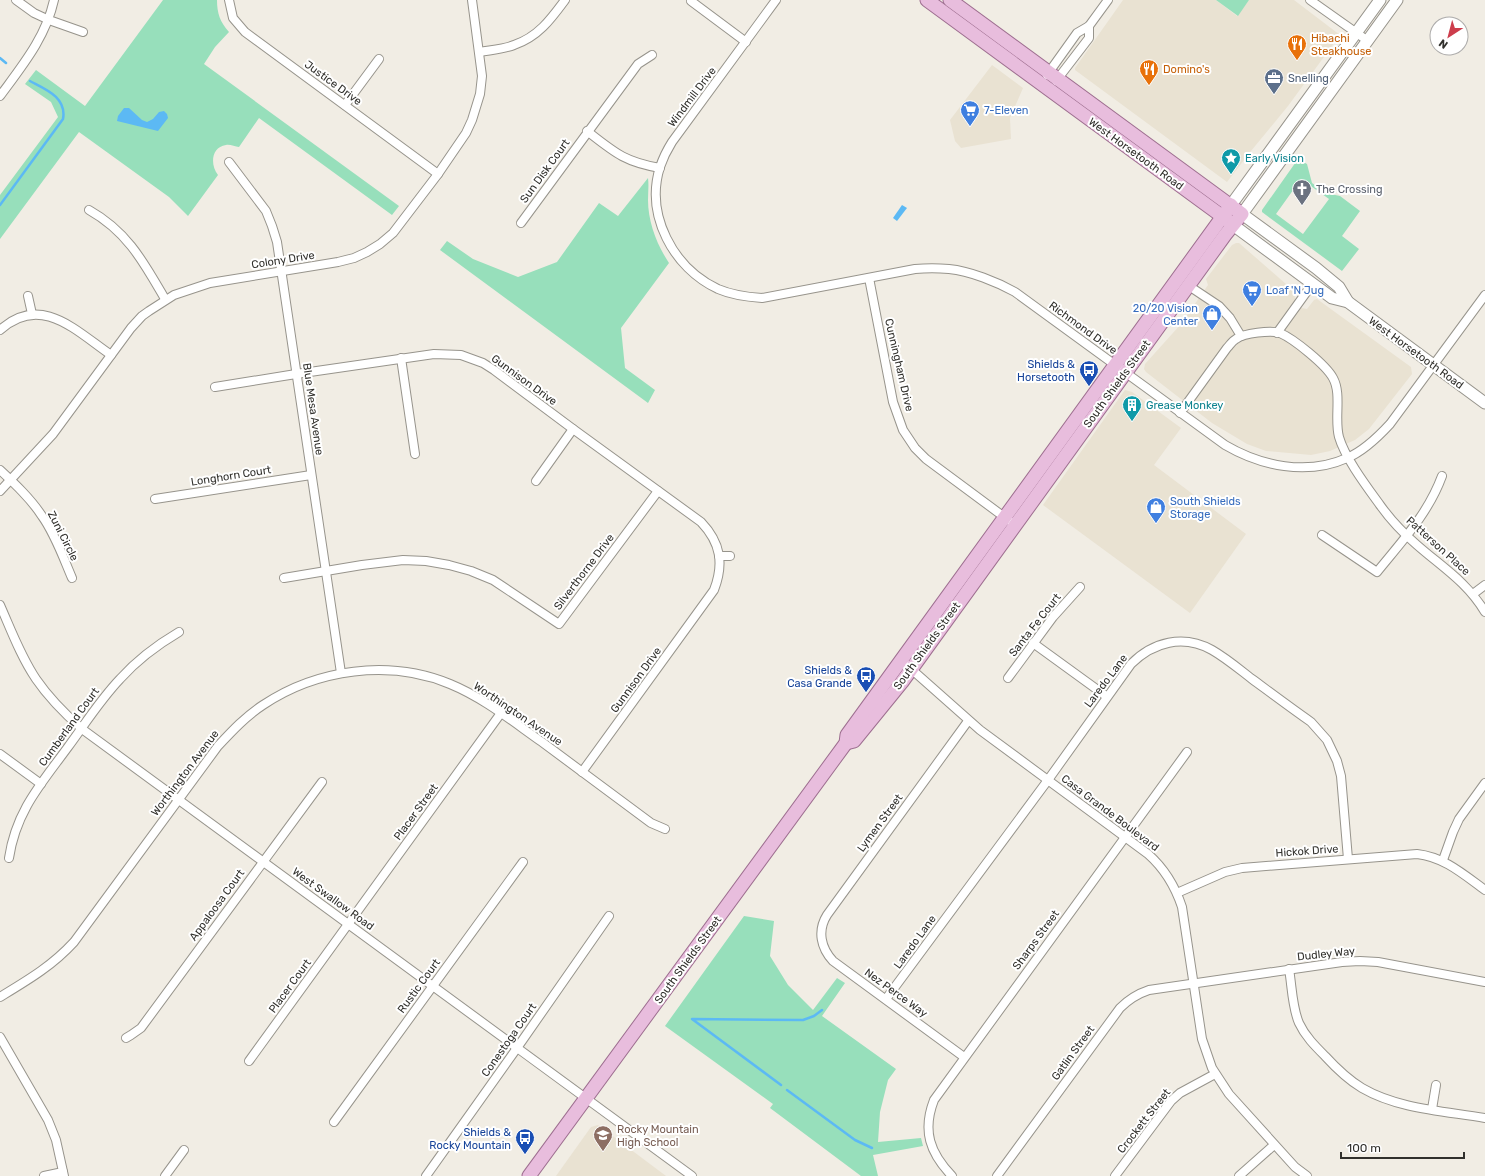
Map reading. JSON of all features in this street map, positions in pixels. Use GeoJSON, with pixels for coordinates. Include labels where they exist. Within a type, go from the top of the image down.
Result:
{"type":"FeatureCollection","features":[{"type":"Feature","properties":{"kind":"main road","name":"West Horsetooth Road"},"geometry":{"type":"LineString","coordinates":[[927,0],[1332,298],[1348,302],[1485,403]]}},
{"type":"Feature","properties":{"kind":"main road","name":"West Horsetooth Road"},"geometry":{"type":"LineString","coordinates":[[950,0],[1316,268],[1339,287],[1348,302]]}},
{"type":"Feature","properties":{"kind":"main road","name":"South Shields Street"},"geometry":{"type":"LineString","coordinates":[[1120,369],[1190,286],[1228,221],[1231,205],[1380,0]]}},
{"type":"Feature","properties":{"kind":"main road","name":"South Shields Street"},"geometry":{"type":"LineString","coordinates":[[846,743],[854,741],[911,669],[1010,521],[1120,369],[1228,221],[1242,214],[1398,0]]}},
{"type":"Feature","properties":{"kind":"main road","name":"South Shields Street"},"geometry":{"type":"LineString","coordinates":[[528,1176],[846,743],[847,735],[901,660],[1010,521]]}},
{"type":"Feature","properties":{"kind":"street"},"geometry":{"type":"LineString","coordinates":[[16,0],[34,13],[83,32]]}},
{"type":"Feature","properties":{"kind":"street"},"geometry":{"type":"LineString","coordinates":[[0,96],[34,50],[49,20],[54,0]]}},
{"type":"Feature","properties":{"kind":"street","name":"Justice Drive"},"geometry":{"type":"LineString","coordinates":[[229,0],[233,18],[245,32],[438,174]]}},
{"type":"Feature","properties":{"kind":"street","name":"Colony Drive"},"geometry":{"type":"LineString","coordinates":[[0,491],[53,434],[131,328],[142,316],[165,299],[210,282],[338,262],[354,258],[380,244],[393,233],[438,174],[466,133],[478,105],[482,76],[472,0]]}},
{"type":"Feature","properties":{"kind":"street"},"geometry":{"type":"LineString","coordinates":[[480,52],[513,46],[535,35],[545,27],[565,0]]}},
{"type":"Feature","properties":{"kind":"street"},"geometry":{"type":"LineString","coordinates":[[692,0],[691,1],[746,42]]}},
{"type":"Feature","properties":{"kind":"street","name":"Windmill Drive"},"geometry":{"type":"LineString","coordinates":[[660,168],[672,142],[776,0]]}},
{"type":"Feature","properties":{"kind":"street"},"geometry":{"type":"LineString","coordinates":[[1045,87],[1077,32],[1089,26],[1108,0]]}},
{"type":"Feature","properties":{"kind":"street"},"geometry":{"type":"LineString","coordinates":[[1310,0],[1368,41]]}},
{"type":"Feature","properties":{"kind":"street"},"geometry":{"type":"LineString","coordinates":[[1045,87],[1053,75],[1089,38],[1089,26]]}},
{"type":"Feature","properties":{"kind":"street","name":"Sun Disk Court"},"geometry":{"type":"LineString","coordinates":[[521,223],[587,131],[638,64],[652,55]]}},
{"type":"Feature","properties":{"kind":"street"},"geometry":{"type":"LineString","coordinates":[[345,105],[379,59]]}},
{"type":"Feature","properties":{"kind":"street"},"geometry":{"type":"LineString","coordinates":[[587,131],[616,153],[629,160],[660,168]]}},
{"type":"Feature","properties":{"kind":"street","name":"Blue Mesa Avenue"},"geometry":{"type":"LineString","coordinates":[[229,162],[266,211],[277,242],[341,673]]}},
{"type":"Feature","properties":{"kind":"street","name":"Richmond Drive"},"geometry":{"type":"LineString","coordinates":[[660,168],[657,207],[665,236],[672,248],[688,268],[704,281],[718,288],[744,296],[762,298],[915,269],[932,268],[951,269],[987,279],[1015,292],[1224,445],[1238,453],[1264,463],[1297,467],[1330,464],[1349,457],[1369,444],[1390,424],[1485,295]]}},
{"type":"Feature","properties":{"kind":"street"},"geometry":{"type":"LineString","coordinates":[[89,210],[112,225],[132,245],[142,259],[165,299]]}},
{"type":"Feature","properties":{"kind":"street","name":"Cunningham Drive"},"geometry":{"type":"LineString","coordinates":[[869,278],[893,402],[903,430],[915,448],[926,459],[1010,521]]}},
{"type":"Feature","properties":{"kind":"street"},"geometry":{"type":"LineString","coordinates":[[1180,413],[1227,348],[1236,338],[1255,333],[1277,333],[1313,283]]}},
{"type":"Feature","properties":{"kind":"street"},"geometry":{"type":"LineString","coordinates":[[1190,286],[1219,306],[1230,318],[1241,336]]}},
{"type":"Feature","properties":{"kind":"street"},"geometry":{"type":"LineString","coordinates":[[28,296],[32,314]]}},
{"type":"Feature","properties":{"kind":"street"},"geometry":{"type":"LineString","coordinates":[[0,330],[14,319],[32,314],[50,316],[65,322],[110,355]]}},
{"type":"Feature","properties":{"kind":"street","name":"Patterson Place"},"geometry":{"type":"LineString","coordinates":[[1277,333],[1307,351],[1326,367],[1334,378],[1339,438],[1349,457],[1380,505],[1407,535],[1457,577],[1473,594],[1485,612]]}},
{"type":"Feature","properties":{"kind":"street","name":"Gunnison Drive"},"geometry":{"type":"LineString","coordinates":[[215,387],[434,354],[447,353],[472,358],[494,370],[705,526],[714,540],[719,556],[718,579],[710,597],[582,772]]}},
{"type":"Feature","properties":{"kind":"street"},"geometry":{"type":"LineString","coordinates":[[401,358],[415,454]]}},
{"type":"Feature","properties":{"kind":"street"},"geometry":{"type":"LineString","coordinates":[[536,481],[573,429]]}},
{"type":"Feature","properties":{"kind":"street","name":"Zuni Circle"},"geometry":{"type":"LineString","coordinates":[[0,470],[34,504],[43,517],[72,578]]}},
{"type":"Feature","properties":{"kind":"street","name":"Longhorn Court"},"geometry":{"type":"LineString","coordinates":[[155,499],[311,475]]}},
{"type":"Feature","properties":{"kind":"street"},"geometry":{"type":"LineString","coordinates":[[1322,535],[1377,572],[1419,520],[1431,502],[1442,476]]}},
{"type":"Feature","properties":{"kind":"street","name":"Silverthorne Drive"},"geometry":{"type":"LineString","coordinates":[[284,578],[403,560],[426,561],[471,571],[493,580],[559,624],[658,491]]}},
{"type":"Feature","properties":{"kind":"street"},"geometry":{"type":"LineString","coordinates":[[719,556],[730,556]]}},
{"type":"Feature","properties":{"kind":"street"},"geometry":{"type":"LineString","coordinates":[[1473,594],[1485,586]]}},
{"type":"Feature","properties":{"kind":"street","name":"Santa Fe Court"},"geometry":{"type":"LineString","coordinates":[[1008,678],[1053,617],[1080,587]]}},
{"type":"Feature","properties":{"kind":"street","name":"West Swallow Road"},"geometry":{"type":"LineString","coordinates":[[0,605],[15,640],[36,678],[61,710],[82,729],[692,1176]]}},
{"type":"Feature","properties":{"kind":"street","name":"Cumberland Court"},"geometry":{"type":"LineString","coordinates":[[9,858],[13,836],[24,808],[106,696],[120,679],[149,652],[179,632]]}},
{"type":"Feature","properties":{"kind":"street","name":"Laredo Lane"},"geometry":{"type":"LineString","coordinates":[[886,999],[1048,780],[1130,664],[1139,656],[1159,645],[1179,641],[1190,642],[1201,645],[1217,653],[1311,722],[1327,740],[1337,761],[1341,776],[1348,859]]}},
{"type":"Feature","properties":{"kind":"street"},"geometry":{"type":"LineString","coordinates":[[1033,643],[1106,696]]}},
{"type":"Feature","properties":{"kind":"street","name":"Casa Grande Boulevard"},"geometry":{"type":"LineString","coordinates":[[901,660],[968,721],[1158,863],[1168,876],[1177,892],[1182,907],[1202,1039],[1215,1074],[1229,1094],[1274,1145],[1295,1167],[1307,1176]]}},
{"type":"Feature","properties":{"kind":"street","name":"Worthington Avenue"},"geometry":{"type":"LineString","coordinates":[[0,997],[40,973],[63,954],[74,942],[218,746],[245,718],[272,699],[312,680],[341,673],[374,670],[395,671],[426,676],[468,692],[501,713],[651,823],[665,829]]}},
{"type":"Feature","properties":{"kind":"street","name":"Placer Street"},"geometry":{"type":"LineString","coordinates":[[348,924],[501,713]]}},
{"type":"Feature","properties":{"kind":"street","name":"Lymen Street"},"geometry":{"type":"LineString","coordinates":[[822,942],[822,927],[827,915],[968,721]]}},
{"type":"Feature","properties":{"kind":"street","name":"Sharps Street"},"geometry":{"type":"LineString","coordinates":[[952,1176],[941,1164],[931,1145],[928,1132],[930,1110],[936,1097],[1187,752]]}},
{"type":"Feature","properties":{"kind":"street"},"geometry":{"type":"LineString","coordinates":[[0,754],[41,784]]}},
{"type":"Feature","properties":{"kind":"street","name":"Appaloosa Court"},"geometry":{"type":"LineString","coordinates":[[126,1038],[141,1028],[322,782]]}},
{"type":"Feature","properties":{"kind":"street"},"geometry":{"type":"LineString","coordinates":[[1485,783],[1459,819],[1443,860],[1485,890]]}},
{"type":"Feature","properties":{"kind":"street","name":"Hickok Drive"},"geometry":{"type":"LineString","coordinates":[[1177,892],[1225,872],[1242,868],[1417,854],[1443,860]]}},
{"type":"Feature","properties":{"kind":"street","name":"Rustic Court"},"geometry":{"type":"LineString","coordinates":[[334,1122],[523,862]]}},
{"type":"Feature","properties":{"kind":"street","name":"Conestoga Court"},"geometry":{"type":"LineString","coordinates":[[426,1176],[609,916]]}},
{"type":"Feature","properties":{"kind":"street","name":"Placer Court"},"geometry":{"type":"LineString","coordinates":[[249,1061],[348,924]]}},
{"type":"Feature","properties":{"kind":"street","name":"Nez Perce Way"},"geometry":{"type":"LineString","coordinates":[[822,942],[827,954],[833,961],[964,1057]]}},
{"type":"Feature","properties":{"kind":"street","name":"Dudley Way"},"geometry":{"type":"LineString","coordinates":[[1194,983],[1289,969],[1360,961],[1378,962],[1485,982]]}},
{"type":"Feature","properties":{"kind":"street"},"geometry":{"type":"LineString","coordinates":[[1289,969],[1299,1023],[1309,1039],[1338,1070],[1361,1087],[1376,1095],[1405,1104],[1485,1118]]}},
{"type":"Feature","properties":{"kind":"street","name":"Gatlin Street"},"geometry":{"type":"LineString","coordinates":[[997,1176],[1125,1002],[1149,990],[1194,983]]}},
{"type":"Feature","properties":{"kind":"street"},"geometry":{"type":"LineString","coordinates":[[0,1037],[48,1120],[56,1140],[63,1174],[44,1176]]}},
{"type":"Feature","properties":{"kind":"street","name":"Crockett Street"},"geometry":{"type":"LineString","coordinates":[[1115,1176],[1170,1101],[1180,1093],[1215,1074]]}},
{"type":"Feature","properties":{"kind":"street"},"geometry":{"type":"LineString","coordinates":[[1432,1109],[1436,1085]]}},
{"type":"Feature","properties":{"kind":"street"},"geometry":{"type":"LineString","coordinates":[[1239,1176],[1274,1145]]}},
{"type":"Feature","properties":{"kind":"street"},"geometry":{"type":"LineString","coordinates":[[164,1176],[184,1150]]}},
{"type":"Feature","properties":{"kind":"shaded area"},"geometry":{"type":"Polygon","coordinates":[[[1123,0],[1216,0],[1237,16],[1249,0],[1294,0],[1340,35],[1288,106],[1227,182],[1075,70],[1123,0]]]}},
{"type":"Feature","properties":{"kind":"shaded area"},"geometry":{"type":"Polygon","coordinates":[[[992,65],[1023,88],[1010,118],[1011,139],[961,148],[955,141],[950,120],[992,65]]]}},
{"type":"Feature","properties":{"kind":"shaded area"},"geometry":{"type":"Polygon","coordinates":[[[1239,243],[1294,291],[1296,307],[1307,309],[1314,300],[1317,299],[1411,367],[1412,374],[1369,429],[1355,440],[1330,451],[1311,455],[1266,451],[1247,444],[1212,423],[1144,369],[1145,364],[1181,324],[1208,285],[1206,279],[1232,245],[1239,243]]]}},
{"type":"Feature","properties":{"kind":"shaded area"},"geometry":{"type":"Polygon","coordinates":[[[1125,390],[1132,392],[1181,428],[1154,465],[1246,534],[1190,613],[1043,505],[1125,390]]]}},
{"type":"Feature","properties":{"kind":"shaded area","name":"Rocky Mountain High School"},"geometry":{"type":"Polygon","coordinates":[[[598,1125],[666,1176],[556,1176],[591,1127],[598,1125]]]}},
{"type":"Feature","properties":{"kind":"green space"},"geometry":{"type":"Polygon","coordinates":[[[163,0],[217,0],[223,25],[229,32],[215,47],[204,64],[399,206],[392,215],[259,118],[239,147],[228,145],[221,146],[217,149],[213,157],[213,162],[215,171],[218,175],[188,216],[169,197],[79,132],[0,239],[0,195],[58,117],[51,102],[25,84],[36,70],[85,106],[163,0]]]}},
{"type":"Feature","properties":{"kind":"green space"},"geometry":{"type":"Polygon","coordinates":[[[1216,0],[1249,0],[1238,16],[1216,0]]]}},
{"type":"Feature","properties":{"kind":"green space"},"geometry":{"type":"Polygon","coordinates":[[[1298,159],[1307,164],[1312,183],[1326,193],[1340,196],[1360,211],[1342,236],[1359,249],[1342,271],[1262,212],[1298,159]],[[1301,179],[1276,214],[1303,234],[1329,199],[1301,179]]]}},
{"type":"Feature","properties":{"kind":"green space"},"geometry":{"type":"Polygon","coordinates":[[[648,178],[648,208],[651,225],[657,241],[669,263],[621,328],[625,368],[655,390],[648,403],[440,250],[447,241],[473,259],[518,277],[557,262],[599,203],[618,216],[648,178]]]}},
{"type":"Feature","properties":{"kind":"green space"},"geometry":{"type":"Polygon","coordinates":[[[744,916],[774,921],[770,956],[788,985],[813,1010],[837,978],[845,983],[822,1016],[896,1069],[888,1080],[880,1112],[878,1142],[921,1138],[923,1146],[873,1155],[878,1176],[861,1176],[770,1108],[773,1104],[665,1026],[744,916]]]}},
{"type":"Feature","properties":{"kind":"water"},"geometry":{"type":"Polygon","coordinates":[[[124,108],[129,108],[142,120],[147,122],[153,119],[159,112],[164,111],[168,118],[158,131],[117,121],[118,116],[124,108]]]}},
{"type":"Feature","properties":{"kind":"water"},"geometry":{"type":"Polygon","coordinates":[[[902,205],[907,208],[897,221],[893,218],[902,205]]]}},
{"type":"Feature","properties":{"kind":"waterway"},"geometry":{"type":"LineString","coordinates":[[0,58],[6,63]]}},
{"type":"Feature","properties":{"kind":"waterway"},"geometry":{"type":"LineString","coordinates":[[0,205],[63,119],[62,105],[58,99],[48,91],[30,81]]}},
{"type":"Feature","properties":{"kind":"waterway"},"geometry":{"type":"LineString","coordinates":[[781,1085],[692,1019],[803,1020],[814,1016],[822,1010]]}},
{"type":"Feature","properties":{"kind":"waterway"},"geometry":{"type":"LineString","coordinates":[[787,1090],[855,1140],[872,1148]]}},
{"type":"Feature","properties":{"kind":"place","name":"Hibachi Steakhouse"},"geometry":{"type":"Point","coordinates":[1297,61]}},
{"type":"Feature","properties":{"kind":"place","name":"Domino's"},"geometry":{"type":"Point","coordinates":[1149,86]}},
{"type":"Feature","properties":{"kind":"place","name":"Snelling"},"geometry":{"type":"Point","coordinates":[1274,95]}},
{"type":"Feature","properties":{"kind":"place","name":"7-Eleven"},"geometry":{"type":"Point","coordinates":[970,127]}},
{"type":"Feature","properties":{"kind":"place","name":"Early Vision"},"geometry":{"type":"Point","coordinates":[1231,175]}},
{"type":"Feature","properties":{"kind":"place","name":"The Crossing"},"geometry":{"type":"Point","coordinates":[1302,206]}},
{"type":"Feature","properties":{"kind":"place","name":"Loaf 'N Jug"},"geometry":{"type":"Point","coordinates":[1252,307]}},
{"type":"Feature","properties":{"kind":"place","name":"20/20 Vision Center"},"geometry":{"type":"Point","coordinates":[1212,331]}},
{"type":"Feature","properties":{"kind":"place","name":"Shields & Horsetooth"},"geometry":{"type":"Point","coordinates":[1089,387]}},
{"type":"Feature","properties":{"kind":"place","name":"Grease Monkey"},"geometry":{"type":"Point","coordinates":[1132,422]}},
{"type":"Feature","properties":{"kind":"place","name":"South Shields Storage"},"geometry":{"type":"Point","coordinates":[1156,524]}},
{"type":"Feature","properties":{"kind":"place","name":"Shields & Casa Grande"},"geometry":{"type":"Point","coordinates":[866,693]}},
{"type":"Feature","properties":{"kind":"place","name":"Rocky Mountain High School"},"geometry":{"type":"Point","coordinates":[603,1152]}},
{"type":"Feature","properties":{"kind":"place","name":"Shields & Rocky Mountain"},"geometry":{"type":"Point","coordinates":[525,1155]}}]}
